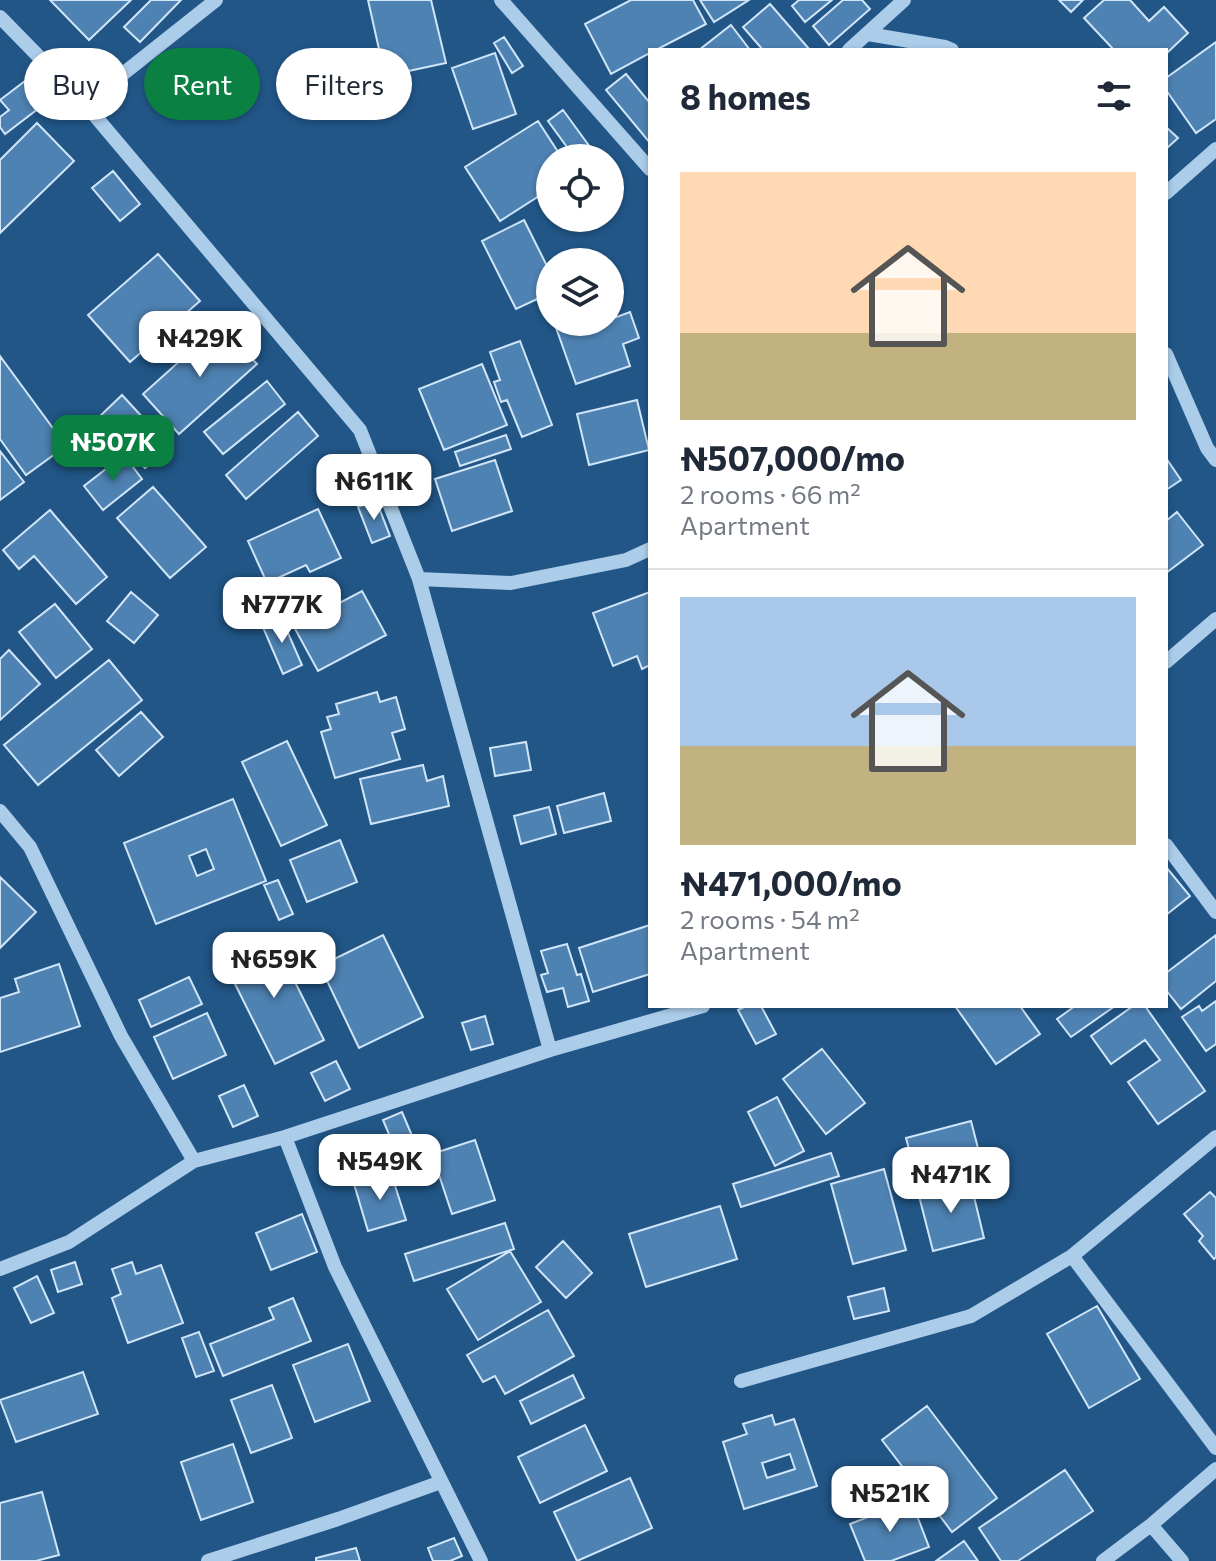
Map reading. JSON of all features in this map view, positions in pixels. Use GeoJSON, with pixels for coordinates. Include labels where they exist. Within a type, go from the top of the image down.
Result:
{"type":"FeatureCollection","features":[{"type":"Feature","properties":{"kind":"street"},"geometry":{"type":"LineString","coordinates":[[128,70],[216,0]]}},
{"type":"Feature","properties":{"kind":"street"},"geometry":{"type":"LineString","coordinates":[[501,0],[648,167]]}},
{"type":"Feature","properties":{"kind":"street"},"geometry":{"type":"LineString","coordinates":[[851,48],[904,0]]}},
{"type":"Feature","properties":{"kind":"street"},"geometry":{"type":"LineString","coordinates":[[0,17],[30,48]]}},
{"type":"Feature","properties":{"kind":"street"},"geometry":{"type":"LineString","coordinates":[[868,34],[947,48]]}},
{"type":"Feature","properties":{"kind":"street"},"geometry":{"type":"LineString","coordinates":[[98,120],[360,430],[419,579],[550,1050]]}},
{"type":"Feature","properties":{"kind":"street"},"geometry":{"type":"LineString","coordinates":[[1168,191],[1216,149]]}},
{"type":"Feature","properties":{"kind":"street"},"geometry":{"type":"LineString","coordinates":[[1168,359],[1207,448],[1216,460]]}},
{"type":"Feature","properties":{"kind":"street"},"geometry":{"type":"LineString","coordinates":[[419,579],[511,583],[626,560],[648,550]]}},
{"type":"Feature","properties":{"kind":"street"},"geometry":{"type":"LineString","coordinates":[[1168,660],[1216,619]]}},
{"type":"Feature","properties":{"kind":"street"},"geometry":{"type":"LineString","coordinates":[[0,811],[30,847],[121,1036],[194,1161]]}},
{"type":"Feature","properties":{"kind":"street"},"geometry":{"type":"LineString","coordinates":[[1168,848],[1216,912]]}},
{"type":"Feature","properties":{"kind":"street"},"geometry":{"type":"LineString","coordinates":[[0,1269],[69,1242],[194,1161],[285,1137],[550,1050],[696,1008]]}},
{"type":"Feature","properties":{"kind":"street"},"geometry":{"type":"LineString","coordinates":[[285,1137],[335,1267],[481,1561]]}},
{"type":"Feature","properties":{"kind":"street"},"geometry":{"type":"LineString","coordinates":[[741,1381],[971,1316],[1072,1256],[1216,1137]]}},
{"type":"Feature","properties":{"kind":"street"},"geometry":{"type":"LineString","coordinates":[[1072,1256],[1216,1448]]}},
{"type":"Feature","properties":{"kind":"street"},"geometry":{"type":"LineString","coordinates":[[1103,1561],[1216,1469]]}},
{"type":"Feature","properties":{"kind":"street"},"geometry":{"type":"LineString","coordinates":[[208,1561],[441,1482]]}},
{"type":"Feature","properties":{"kind":"street"},"geometry":{"type":"LineString","coordinates":[[1151,1525],[1182,1561]]}},
{"type":"Feature","properties":{"kind":"building"},"geometry":{"type":"Polygon","coordinates":[[[50,0],[131,0],[89,40],[50,0]]]}},
{"type":"Feature","properties":{"kind":"building"},"geometry":{"type":"Polygon","coordinates":[[[151,0],[181,0],[140,42],[124,27],[151,0]]]}},
{"type":"Feature","properties":{"kind":"building"},"geometry":{"type":"Polygon","coordinates":[[[368,0],[431,0],[446,63],[412,70],[412,48],[379,48],[368,0]]]}},
{"type":"Feature","properties":{"kind":"building"},"geometry":{"type":"Polygon","coordinates":[[[631,0],[693,0],[706,24],[660,48],[648,48],[648,54],[611,74],[585,24],[631,0]]]}},
{"type":"Feature","properties":{"kind":"building"},"geometry":{"type":"Polygon","coordinates":[[[700,0],[749,0],[714,22],[700,0]]]}},
{"type":"Feature","properties":{"kind":"building"},"geometry":{"type":"Polygon","coordinates":[[[799,0],[832,0],[805,22],[792,6],[799,0]]]}},
{"type":"Feature","properties":{"kind":"building"},"geometry":{"type":"Polygon","coordinates":[[[843,0],[862,0],[870,9],[829,45],[813,26],[843,0]]]}},
{"type":"Feature","properties":{"kind":"building"},"geometry":{"type":"Polygon","coordinates":[[[1059,0],[1083,0],[1071,12],[1059,0]]]}},
{"type":"Feature","properties":{"kind":"building"},"geometry":{"type":"Polygon","coordinates":[[[1104,0],[1130,0],[1149,21],[1164,7],[1188,33],[1168,52],[1168,48],[1112,48],[1084,18],[1104,0]]]}},
{"type":"Feature","properties":{"kind":"building"},"geometry":{"type":"Polygon","coordinates":[[[770,4],[808,48],[761,48],[743,27],[770,4]]]}},
{"type":"Feature","properties":{"kind":"building"},"geometry":{"type":"Polygon","coordinates":[[[731,25],[748,48],[702,48],[731,25]]]}},
{"type":"Feature","properties":{"kind":"building"},"geometry":{"type":"Polygon","coordinates":[[[504,37],[523,66],[512,73],[494,43],[504,37]]]}},
{"type":"Feature","properties":{"kind":"building"},"geometry":{"type":"Polygon","coordinates":[[[1216,42],[1216,119],[1196,133],[1168,93],[1168,77],[1216,42]]]}},
{"type":"Feature","properties":{"kind":"building"},"geometry":{"type":"Polygon","coordinates":[[[495,53],[516,114],[473,129],[452,68],[495,53]]]}},
{"type":"Feature","properties":{"kind":"building"},"geometry":{"type":"Polygon","coordinates":[[[626,74],[648,101],[648,141],[606,90],[626,74]]]}},
{"type":"Feature","properties":{"kind":"building"},"geometry":{"type":"Polygon","coordinates":[[[24,82],[24,120],[5,134],[0,127],[0,117],[9,110],[0,100],[24,82]]]}},
{"type":"Feature","properties":{"kind":"building"},"geometry":{"type":"Polygon","coordinates":[[[563,110],[588,144],[565,144],[548,121],[563,110]]]}},
{"type":"Feature","properties":{"kind":"building"},"geometry":{"type":"Polygon","coordinates":[[[538,121],[553,144],[536,144],[536,198],[500,221],[465,167],[538,121]]]}},
{"type":"Feature","properties":{"kind":"building"},"geometry":{"type":"Polygon","coordinates":[[[37,123],[74,161],[0,233],[0,160],[37,123]]]}},
{"type":"Feature","properties":{"kind":"building"},"geometry":{"type":"Polygon","coordinates":[[[1168,129],[1178,138],[1168,147],[1168,129]]]}},
{"type":"Feature","properties":{"kind":"building"},"geometry":{"type":"Polygon","coordinates":[[[113,171],[140,204],[120,221],[92,188],[113,171]]]}},
{"type":"Feature","properties":{"kind":"building"},"geometry":{"type":"Polygon","coordinates":[[[524,220],[538,248],[536,300],[516,309],[482,241],[524,220]]]}},
{"type":"Feature","properties":{"kind":"building"},"geometry":{"type":"Polygon","coordinates":[[[158,254],[200,301],[130,362],[88,315],[158,254]]]}},
{"type":"Feature","properties":{"kind":"building"},"geometry":{"type":"Polygon","coordinates":[[[630,312],[639,338],[623,344],[630,366],[576,384],[559,336],[624,336],[624,314],[630,312]]]}},
{"type":"Feature","properties":{"kind":"building"},"geometry":{"type":"Polygon","coordinates":[[[221,324],[257,364],[179,434],[143,394],[221,324]]]}},
{"type":"Feature","properties":{"kind":"building"},"geometry":{"type":"Polygon","coordinates":[[[520,341],[552,425],[522,437],[507,400],[501,402],[494,382],[500,380],[490,352],[520,341]]]}},
{"type":"Feature","properties":{"kind":"building"},"geometry":{"type":"Polygon","coordinates":[[[0,356],[66,446],[26,475],[0,439],[0,356]]]}},
{"type":"Feature","properties":{"kind":"building"},"geometry":{"type":"Polygon","coordinates":[[[482,364],[507,425],[444,450],[419,389],[482,364]]]}},
{"type":"Feature","properties":{"kind":"building"},"geometry":{"type":"Polygon","coordinates":[[[267,381],[285,404],[223,454],[204,432],[267,381]]]}},
{"type":"Feature","properties":{"kind":"building"},"geometry":{"type":"Polygon","coordinates":[[[122,395],[169,446],[145,468],[98,418],[122,395]]]}},
{"type":"Feature","properties":{"kind":"building"},"geometry":{"type":"Polygon","coordinates":[[[637,400],[648,450],[589,465],[577,414],[637,400]]]}},
{"type":"Feature","properties":{"kind":"building"},"geometry":{"type":"Polygon","coordinates":[[[298,412],[318,436],[246,499],[226,475],[298,412]]]}},
{"type":"Feature","properties":{"kind":"building"},"geometry":{"type":"Polygon","coordinates":[[[506,435],[511,449],[460,466],[455,452],[506,435]]]}},
{"type":"Feature","properties":{"kind":"building"},"geometry":{"type":"Polygon","coordinates":[[[0,451],[24,482],[0,500],[0,451]]]}},
{"type":"Feature","properties":{"kind":"building"},"geometry":{"type":"Polygon","coordinates":[[[124,455],[142,479],[103,510],[84,486],[124,455]]]}},
{"type":"Feature","properties":{"kind":"building"},"geometry":{"type":"Polygon","coordinates":[[[495,460],[512,511],[452,531],[435,479],[495,460]]]}},
{"type":"Feature","properties":{"kind":"building"},"geometry":{"type":"Polygon","coordinates":[[[1168,461],[1181,480],[1168,489],[1168,461]]]}},
{"type":"Feature","properties":{"kind":"building"},"geometry":{"type":"Polygon","coordinates":[[[153,487],[206,547],[170,578],[117,518],[153,487]]]}},
{"type":"Feature","properties":{"kind":"building"},"geometry":{"type":"Polygon","coordinates":[[[376,500],[390,536],[372,543],[358,507],[376,500]]]}},
{"type":"Feature","properties":{"kind":"building"},"geometry":{"type":"Polygon","coordinates":[[[318,509],[341,558],[310,572],[306,565],[267,583],[248,541],[318,509]]]}},
{"type":"Feature","properties":{"kind":"building"},"geometry":{"type":"Polygon","coordinates":[[[50,510],[107,577],[76,604],[34,556],[19,569],[3,550],[50,510]]]}},
{"type":"Feature","properties":{"kind":"building"},"geometry":{"type":"Polygon","coordinates":[[[1177,512],[1203,545],[1168,571],[1168,519],[1177,512]]]}},
{"type":"Feature","properties":{"kind":"building"},"geometry":{"type":"Polygon","coordinates":[[[362,591],[386,635],[318,671],[294,627],[362,591]]]}},
{"type":"Feature","properties":{"kind":"building"},"geometry":{"type":"Polygon","coordinates":[[[131,592],[158,615],[134,643],[107,621],[131,592]]]}},
{"type":"Feature","properties":{"kind":"building"},"geometry":{"type":"Polygon","coordinates":[[[648,593],[648,666],[642,669],[637,656],[613,666],[593,613],[648,593]]]}},
{"type":"Feature","properties":{"kind":"building"},"geometry":{"type":"Polygon","coordinates":[[[55,604],[92,649],[56,678],[19,632],[55,604]]]}},
{"type":"Feature","properties":{"kind":"building"},"geometry":{"type":"Polygon","coordinates":[[[281,617],[302,665],[283,674],[262,625],[281,617]]]}},
{"type":"Feature","properties":{"kind":"building"},"geometry":{"type":"Polygon","coordinates":[[[9,650],[40,684],[0,720],[0,659],[9,650]]]}},
{"type":"Feature","properties":{"kind":"building"},"geometry":{"type":"Polygon","coordinates":[[[109,660],[142,700],[38,785],[4,745],[109,660]]]}},
{"type":"Feature","properties":{"kind":"building"},"geometry":{"type":"Polygon","coordinates":[[[377,692],[380,702],[396,697],[405,729],[392,733],[400,759],[335,778],[321,732],[331,729],[327,717],[339,714],[336,704],[377,692]]]}},
{"type":"Feature","properties":{"kind":"building"},"geometry":{"type":"Polygon","coordinates":[[[141,712],[163,737],[119,776],[96,750],[141,712]]]}},
{"type":"Feature","properties":{"kind":"building"},"geometry":{"type":"Polygon","coordinates":[[[287,741],[327,825],[281,846],[242,762],[287,741]]]}},
{"type":"Feature","properties":{"kind":"building"},"geometry":{"type":"Polygon","coordinates":[[[526,742],[531,770],[495,776],[490,748],[526,742]]]}},
{"type":"Feature","properties":{"kind":"building"},"geometry":{"type":"Polygon","coordinates":[[[423,765],[427,781],[443,776],[449,806],[371,824],[360,779],[423,765]]]}},
{"type":"Feature","properties":{"kind":"building"},"geometry":{"type":"Polygon","coordinates":[[[604,793],[611,821],[564,833],[557,806],[604,793]]]}},
{"type":"Feature","properties":{"kind":"building"},"geometry":{"type":"Polygon","coordinates":[[[233,799],[266,881],[156,924],[124,843],[233,799]],[[206,849],[189,856],[197,876],[214,869],[206,849]]]}},
{"type":"Feature","properties":{"kind":"building"},"geometry":{"type":"Polygon","coordinates":[[[549,807],[556,834],[521,844],[514,816],[549,807]]]}},
{"type":"Feature","properties":{"kind":"building"},"geometry":{"type":"Polygon","coordinates":[[[340,840],[357,882],[307,902],[290,860],[340,840]]]}},
{"type":"Feature","properties":{"kind":"building"},"geometry":{"type":"Polygon","coordinates":[[[1168,869],[1190,896],[1168,913],[1168,869]]]}},
{"type":"Feature","properties":{"kind":"building"},"geometry":{"type":"Polygon","coordinates":[[[0,877],[36,912],[0,948],[0,877]]]}},
{"type":"Feature","properties":{"kind":"building"},"geometry":{"type":"Polygon","coordinates":[[[278,880],[293,914],[279,920],[264,885],[278,880]]]}},
{"type":"Feature","properties":{"kind":"building"},"geometry":{"type":"Polygon","coordinates":[[[648,926],[648,975],[593,992],[579,948],[648,926]]]}},
{"type":"Feature","properties":{"kind":"building"},"geometry":{"type":"Polygon","coordinates":[[[383,935],[423,1017],[359,1048],[320,966],[383,935]]]}},
{"type":"Feature","properties":{"kind":"building"},"geometry":{"type":"Polygon","coordinates":[[[1216,935],[1216,981],[1181,1009],[1168,993],[1168,971],[1216,935]]]}},
{"type":"Feature","properties":{"kind":"building"},"geometry":{"type":"Polygon","coordinates":[[[272,936],[324,1040],[275,1064],[223,960],[272,936]]]}},
{"type":"Feature","properties":{"kind":"building"},"geometry":{"type":"Polygon","coordinates":[[[567,944],[589,1001],[568,1007],[563,988],[547,992],[541,975],[548,973],[541,951],[567,944]]]}},
{"type":"Feature","properties":{"kind":"building"},"geometry":{"type":"Polygon","coordinates":[[[59,964],[80,1026],[0,1052],[0,998],[19,992],[15,979],[59,964]]]}},
{"type":"Feature","properties":{"kind":"building"},"geometry":{"type":"Polygon","coordinates":[[[189,977],[202,1004],[151,1027],[139,1000],[189,977]]]}},
{"type":"Feature","properties":{"kind":"building"},"geometry":{"type":"Polygon","coordinates":[[[1216,1001],[1216,1044],[1206,1051],[1182,1017],[1199,1006],[1202,1011],[1216,1001]]]}},
{"type":"Feature","properties":{"kind":"building"},"geometry":{"type":"Polygon","coordinates":[[[762,1008],[776,1034],[756,1044],[738,1010],[762,1008]]]}},
{"type":"Feature","properties":{"kind":"building"},"geometry":{"type":"Polygon","coordinates":[[[956,1008],[1021,1008],[1040,1034],[996,1064],[956,1008]]]}},
{"type":"Feature","properties":{"kind":"building"},"geometry":{"type":"Polygon","coordinates":[[[1072,1008],[1112,1008],[1071,1037],[1057,1019],[1072,1008]]]}},
{"type":"Feature","properties":{"kind":"building"},"geometry":{"type":"Polygon","coordinates":[[[1130,1008],[1146,1008],[1205,1091],[1158,1124],[1128,1082],[1160,1060],[1145,1040],[1111,1064],[1091,1036],[1130,1008]]]}},
{"type":"Feature","properties":{"kind":"building"},"geometry":{"type":"Polygon","coordinates":[[[207,1013],[226,1055],[173,1079],[154,1037],[207,1013]]]}},
{"type":"Feature","properties":{"kind":"building"},"geometry":{"type":"Polygon","coordinates":[[[485,1016],[493,1044],[471,1050],[462,1023],[485,1016]]]}},
{"type":"Feature","properties":{"kind":"building"},"geometry":{"type":"Polygon","coordinates":[[[822,1049],[865,1103],[826,1134],[783,1079],[822,1049]]]}},
{"type":"Feature","properties":{"kind":"building"},"geometry":{"type":"Polygon","coordinates":[[[336,1061],[350,1089],[325,1101],[311,1073],[336,1061]]]}},
{"type":"Feature","properties":{"kind":"building"},"geometry":{"type":"Polygon","coordinates":[[[244,1085],[258,1116],[233,1127],[219,1096],[244,1085]]]}},
{"type":"Feature","properties":{"kind":"building"},"geometry":{"type":"Polygon","coordinates":[[[777,1097],[804,1151],[775,1166],[748,1112],[777,1097]]]}},
{"type":"Feature","properties":{"kind":"building"},"geometry":{"type":"Polygon","coordinates":[[[402,1112],[418,1150],[399,1158],[383,1120],[402,1112]]]}},
{"type":"Feature","properties":{"kind":"building"},"geometry":{"type":"Polygon","coordinates":[[[971,1121],[978,1148],[913,1165],[906,1138],[971,1121]]]}},
{"type":"Feature","properties":{"kind":"building"},"geometry":{"type":"Polygon","coordinates":[[[383,1136],[390,1163],[346,1175],[339,1148],[383,1136]]]}},
{"type":"Feature","properties":{"kind":"building"},"geometry":{"type":"Polygon","coordinates":[[[475,1140],[495,1200],[452,1214],[432,1154],[475,1140]]]}},
{"type":"Feature","properties":{"kind":"building"},"geometry":{"type":"Polygon","coordinates":[[[831,1153],[839,1176],[741,1207],[733,1184],[831,1153]]]}},
{"type":"Feature","properties":{"kind":"building"},"geometry":{"type":"Polygon","coordinates":[[[884,1169],[906,1250],[853,1264],[831,1184],[884,1169]]]}},
{"type":"Feature","properties":{"kind":"building"},"geometry":{"type":"Polygon","coordinates":[[[391,1173],[406,1220],[368,1231],[354,1184],[391,1173]]]}},
{"type":"Feature","properties":{"kind":"building"},"geometry":{"type":"Polygon","coordinates":[[[970,1180],[984,1238],[933,1251],[918,1192],[970,1180]]]}},
{"type":"Feature","properties":{"kind":"building"},"geometry":{"type":"Polygon","coordinates":[[[1210,1192],[1216,1198],[1214,1259],[1199,1241],[1203,1236],[1184,1214],[1210,1192]]]}},
{"type":"Feature","properties":{"kind":"building"},"geometry":{"type":"Polygon","coordinates":[[[720,1206],[737,1259],[646,1287],[629,1234],[720,1206]]]}},
{"type":"Feature","properties":{"kind":"building"},"geometry":{"type":"Polygon","coordinates":[[[302,1214],[317,1252],[271,1270],[256,1233],[302,1214]]]}},
{"type":"Feature","properties":{"kind":"building"},"geometry":{"type":"Polygon","coordinates":[[[505,1223],[514,1249],[414,1281],[405,1254],[505,1223]]]}},
{"type":"Feature","properties":{"kind":"building"},"geometry":{"type":"Polygon","coordinates":[[[563,1241],[592,1273],[566,1298],[536,1267],[563,1241]]]}},
{"type":"Feature","properties":{"kind":"building"},"geometry":{"type":"Polygon","coordinates":[[[510,1251],[541,1302],[478,1340],[447,1289],[510,1251]]]}},
{"type":"Feature","properties":{"kind":"building"},"geometry":{"type":"Polygon","coordinates":[[[75,1262],[82,1284],[58,1292],[51,1270],[75,1262]]]}},
{"type":"Feature","properties":{"kind":"building"},"geometry":{"type":"Polygon","coordinates":[[[132,1262],[136,1274],[161,1265],[183,1323],[128,1343],[112,1298],[121,1294],[112,1269],[132,1262]]]}},
{"type":"Feature","properties":{"kind":"building"},"geometry":{"type":"Polygon","coordinates":[[[37,1276],[54,1313],[31,1323],[14,1288],[37,1276]]]}},
{"type":"Feature","properties":{"kind":"building"},"geometry":{"type":"Polygon","coordinates":[[[884,1288],[889,1311],[854,1319],[848,1297],[884,1288]]]}},
{"type":"Feature","properties":{"kind":"building"},"geometry":{"type":"Polygon","coordinates":[[[293,1298],[311,1341],[223,1376],[210,1344],[274,1319],[269,1308],[293,1298]]]}},
{"type":"Feature","properties":{"kind":"building"},"geometry":{"type":"Polygon","coordinates":[[[1097,1306],[1140,1379],[1089,1408],[1047,1334],[1097,1306]]]}},
{"type":"Feature","properties":{"kind":"building"},"geometry":{"type":"Polygon","coordinates":[[[548,1310],[574,1356],[505,1394],[495,1376],[483,1382],[467,1355],[548,1310]]]}},
{"type":"Feature","properties":{"kind":"building"},"geometry":{"type":"Polygon","coordinates":[[[199,1332],[214,1371],[196,1377],[182,1338],[199,1332]]]}},
{"type":"Feature","properties":{"kind":"building"},"geometry":{"type":"Polygon","coordinates":[[[348,1344],[370,1401],[315,1422],[293,1365],[348,1344]]]}},
{"type":"Feature","properties":{"kind":"building"},"geometry":{"type":"Polygon","coordinates":[[[83,1372],[98,1414],[16,1442],[0,1400],[83,1372]]]}},
{"type":"Feature","properties":{"kind":"building"},"geometry":{"type":"Polygon","coordinates":[[[573,1375],[584,1398],[531,1424],[520,1401],[573,1375]]]}},
{"type":"Feature","properties":{"kind":"building"},"geometry":{"type":"Polygon","coordinates":[[[272,1385],[292,1438],[251,1453],[231,1400],[272,1385]]]}},
{"type":"Feature","properties":{"kind":"building"},"geometry":{"type":"Polygon","coordinates":[[[927,1406],[997,1498],[952,1532],[882,1440],[927,1406]]]}},
{"type":"Feature","properties":{"kind":"building"},"geometry":{"type":"Polygon","coordinates":[[[772,1415],[775,1425],[794,1419],[817,1486],[744,1509],[723,1442],[747,1434],[743,1424],[772,1415]],[[790,1454],[762,1463],[767,1478],[795,1469],[790,1454]]]}},
{"type":"Feature","properties":{"kind":"building"},"geometry":{"type":"Polygon","coordinates":[[[585,1425],[607,1471],[540,1503],[518,1457],[585,1425]]]}},
{"type":"Feature","properties":{"kind":"building"},"geometry":{"type":"Polygon","coordinates":[[[233,1444],[253,1502],[201,1520],[181,1462],[233,1444]]]}},
{"type":"Feature","properties":{"kind":"building"},"geometry":{"type":"Polygon","coordinates":[[[1065,1470],[1093,1511],[1018,1561],[1001,1561],[979,1528],[1065,1470]]]}},
{"type":"Feature","properties":{"kind":"building"},"geometry":{"type":"Polygon","coordinates":[[[630,1478],[652,1528],[577,1561],[554,1512],[630,1478]]]}},
{"type":"Feature","properties":{"kind":"building"},"geometry":{"type":"Polygon","coordinates":[[[42,1492],[59,1555],[36,1561],[0,1561],[0,1503],[42,1492]]]}},
{"type":"Feature","properties":{"kind":"building"},"geometry":{"type":"Polygon","coordinates":[[[911,1500],[929,1547],[891,1561],[865,1561],[850,1524],[911,1500]]]}},
{"type":"Feature","properties":{"kind":"building"},"geometry":{"type":"Polygon","coordinates":[[[454,1538],[462,1556],[450,1561],[433,1561],[428,1548],[454,1538]]]}},
{"type":"Feature","properties":{"kind":"building"},"geometry":{"type":"Polygon","coordinates":[[[964,1541],[978,1561],[936,1561],[964,1541]]]}},
{"type":"Feature","properties":{"kind":"building"},"geometry":{"type":"Polygon","coordinates":[[[356,1548],[360,1561],[316,1561],[316,1558],[356,1548]]]}}]}
